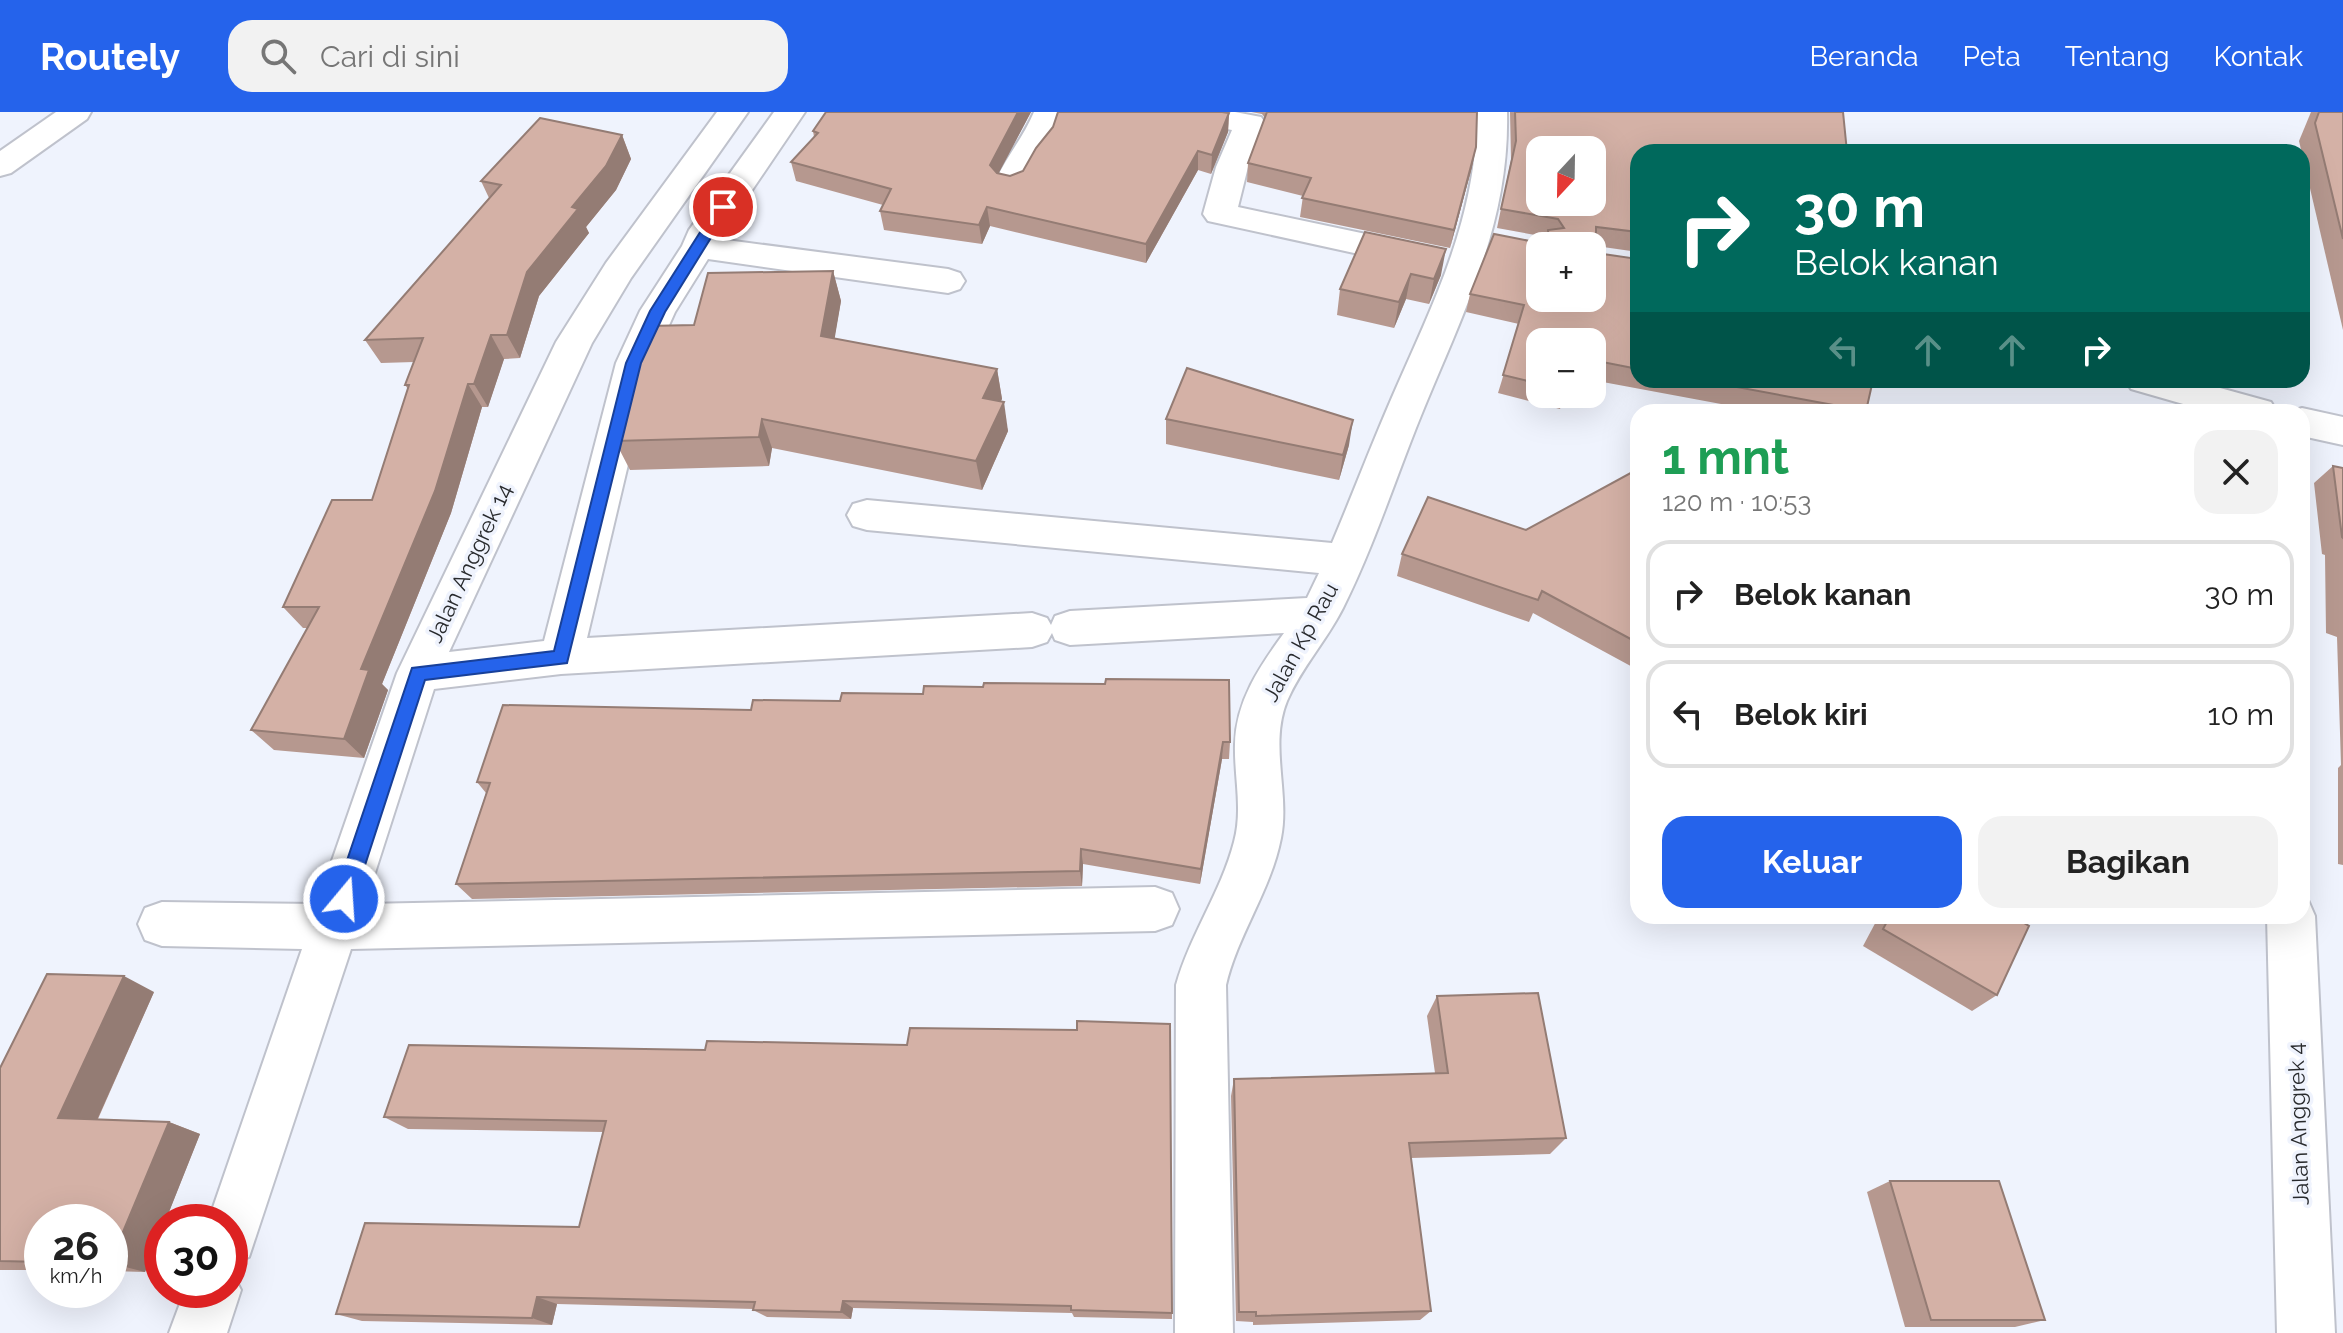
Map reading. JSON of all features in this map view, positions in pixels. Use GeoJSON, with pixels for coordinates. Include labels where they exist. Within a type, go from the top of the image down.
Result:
{"type":"FeatureCollection","features":[{"type":"Feature","properties":{"kind":"street"},"geometry":{"type":"LineString","coordinates":[[0,166],[76,112]]}},
{"type":"Feature","properties":{"kind":"street","name":"Jalan Anggrek 14"},"geometry":{"type":"LineString","coordinates":[[241,1204],[418,673],[574,342],[618,271],[733,112]]}},
{"type":"Feature","properties":{"kind":"street"},"geometry":{"type":"LineString","coordinates":[[561,657],[634,363],[658,311],[699,247],[706,230],[790,112]]}},
{"type":"Feature","properties":{"kind":"street"},"geometry":{"type":"LineString","coordinates":[[1011,182],[1020,161],[1036,144],[1049,112]]}},
{"type":"Feature","properties":{"kind":"street"},"geometry":{"type":"LineString","coordinates":[[1182,112],[1250,124],[1232,167],[1220,214],[1479,248]]}},
{"type":"Feature","properties":{"kind":"street","name":"Jalan Kp Rau"},"geometry":{"type":"LineString","coordinates":[[1204,1333],[1201,985],[1206,957],[1252,858],[1258,838],[1261,819],[1256,735],[1260,715],[1266,698],[1319,614],[1479,248],[1492,164],[1492,112]]}},
{"type":"Feature","properties":{"kind":"street"},"geometry":{"type":"LineString","coordinates":[[699,247],[948,281]]}},
{"type":"Feature","properties":{"kind":"street"},"geometry":{"type":"LineString","coordinates":[[2172,388],[2230,404]]}},
{"type":"Feature","properties":{"kind":"street"},"geometry":{"type":"LineString","coordinates":[[2310,424],[2343,431]]}},
{"type":"Feature","properties":{"kind":"street"},"geometry":{"type":"LineString","coordinates":[[867,515],[1344,560]]}},
{"type":"Feature","properties":{"kind":"street"},"geometry":{"type":"LineString","coordinates":[[418,673],[561,657],[1319,614]]}},
{"type":"Feature","properties":{"kind":"street"},"geometry":{"type":"LineString","coordinates":[[162,924],[334,927],[1155,909]]}},
{"type":"Feature","properties":{"kind":"street","name":"Jalan Anggrek 4"},"geometry":{"type":"LineString","coordinates":[[2291,924],[2306,1333]]}},
{"type":"Feature","properties":{"kind":"street"},"geometry":{"type":"LineString","coordinates":[[198,1333],[207,1308]]}},
{"type":"Feature","properties":{"kind":"building"},"geometry":{"type":"Polygon","coordinates":[[[826,112],[1018,112],[990,165],[997,173],[1010,176],[1023,171],[1053,127],[1058,112],[1229,113],[1212,155],[1198,151],[1146,244],[987,207],[979,225],[880,211],[891,189],[791,162],[818,133],[813,131],[826,112]]]}},
{"type":"Feature","properties":{"kind":"building"},"geometry":{"type":"Polygon","coordinates":[[[1267,112],[1477,112],[1476,147],[1454,230],[1302,198],[1311,178],[1248,163],[1267,112]]]}},
{"type":"Feature","properties":{"kind":"building"},"geometry":{"type":"Polygon","coordinates":[[[1515,112],[1843,112],[1846,144],[1630,144],[1630,231],[1596,227],[1596,232],[1548,232],[1564,228],[1558,219],[1541,216],[1606,216],[1606,136],[1526,136],[1526,213],[1501,209],[1516,141],[1515,112]]]}},
{"type":"Feature","properties":{"kind":"building"},"geometry":{"type":"Polygon","coordinates":[[[2319,112],[2343,112],[2343,239],[2315,123],[2319,112]]]}},
{"type":"Feature","properties":{"kind":"building"},"geometry":{"type":"Polygon","coordinates":[[[540,118],[622,135],[606,166],[572,207],[578,209],[527,272],[507,335],[491,335],[474,384],[468,384],[435,491],[361,669],[369,670],[344,739],[251,730],[319,607],[283,607],[332,500],[372,500],[409,385],[405,385],[423,338],[365,340],[501,185],[481,181],[540,118]]]}},
{"type":"Feature","properties":{"kind":"building"},"geometry":{"type":"Polygon","coordinates":[[[1365,232],[1446,249],[1434,279],[1411,274],[1399,302],[1340,289],[1365,232]]]}},
{"type":"Feature","properties":{"kind":"building"},"geometry":{"type":"Polygon","coordinates":[[[1494,234],[1526,240],[1526,312],[1606,312],[1606,254],[1630,258],[1630,367],[1606,363],[1606,328],[1526,328],[1526,381],[1503,375],[1524,305],[1470,294],[1494,234]]]}},
{"type":"Feature","properties":{"kind":"building"},"geometry":{"type":"Polygon","coordinates":[[[833,271],[821,336],[997,369],[983,398],[1004,402],[976,461],[762,419],[759,437],[615,441],[648,326],[694,325],[708,273],[833,271]]]}},
{"type":"Feature","properties":{"kind":"building"},"geometry":{"type":"Polygon","coordinates":[[[1187,368],[1353,420],[1343,455],[1166,419],[1187,368]]]}},
{"type":"Feature","properties":{"kind":"building"},"geometry":{"type":"Polygon","coordinates":[[[1742,388],[1871,388],[1868,404],[1828,404],[1742,388]]]}},
{"type":"Feature","properties":{"kind":"building"},"geometry":{"type":"Polygon","coordinates":[[[2333,466],[2343,468],[2343,538],[2342,537],[2333,466]]]}},
{"type":"Feature","properties":{"kind":"building"},"geometry":{"type":"Polygon","coordinates":[[[1630,473],[1630,639],[1542,591],[1538,600],[1402,554],[1428,497],[1526,530],[1630,473]]]}},
{"type":"Feature","properties":{"kind":"building"},"geometry":{"type":"Polygon","coordinates":[[[1106,679],[1229,680],[1230,742],[1223,742],[1201,869],[1081,849],[1080,871],[456,884],[490,783],[477,782],[503,705],[751,710],[753,700],[840,701],[842,693],[923,694],[924,686],[1105,684],[1106,679]]]}},
{"type":"Feature","properties":{"kind":"building"},"geometry":{"type":"Polygon","coordinates":[[[1886,924],[2029,926],[1997,995],[1883,929],[1886,924]]]}},
{"type":"Feature","properties":{"kind":"building"},"geometry":{"type":"Polygon","coordinates":[[[47,974],[124,976],[58,1118],[169,1122],[128,1220],[128,1204],[24,1204],[24,1262],[0,1261],[0,1068],[47,974]]]}},
{"type":"Feature","properties":{"kind":"building"},"geometry":{"type":"Polygon","coordinates":[[[1538,993],[1566,1138],[1409,1143],[1431,1311],[1256,1316],[1256,1312],[1239,1312],[1234,1079],[1448,1073],[1437,996],[1538,993]]]}},
{"type":"Feature","properties":{"kind":"building"},"geometry":{"type":"Polygon","coordinates":[[[1077,1021],[1170,1024],[1172,1313],[1071,1310],[1071,1306],[843,1301],[841,1312],[753,1310],[755,1302],[537,1297],[532,1318],[336,1314],[365,1223],[579,1227],[606,1121],[384,1117],[409,1045],[705,1050],[707,1041],[907,1045],[910,1028],[1077,1030],[1077,1021]]]}},
{"type":"Feature","properties":{"kind":"building"},"geometry":{"type":"Polygon","coordinates":[[[1890,1181],[1999,1181],[2045,1320],[1931,1320],[1890,1181]]]}},
{"type":"Feature","properties":{"kind":"route"},"geometry":{"type":"LineString","coordinates":[[344,899],[418,673],[561,657],[634,363],[658,311],[723,207]]}}]}
